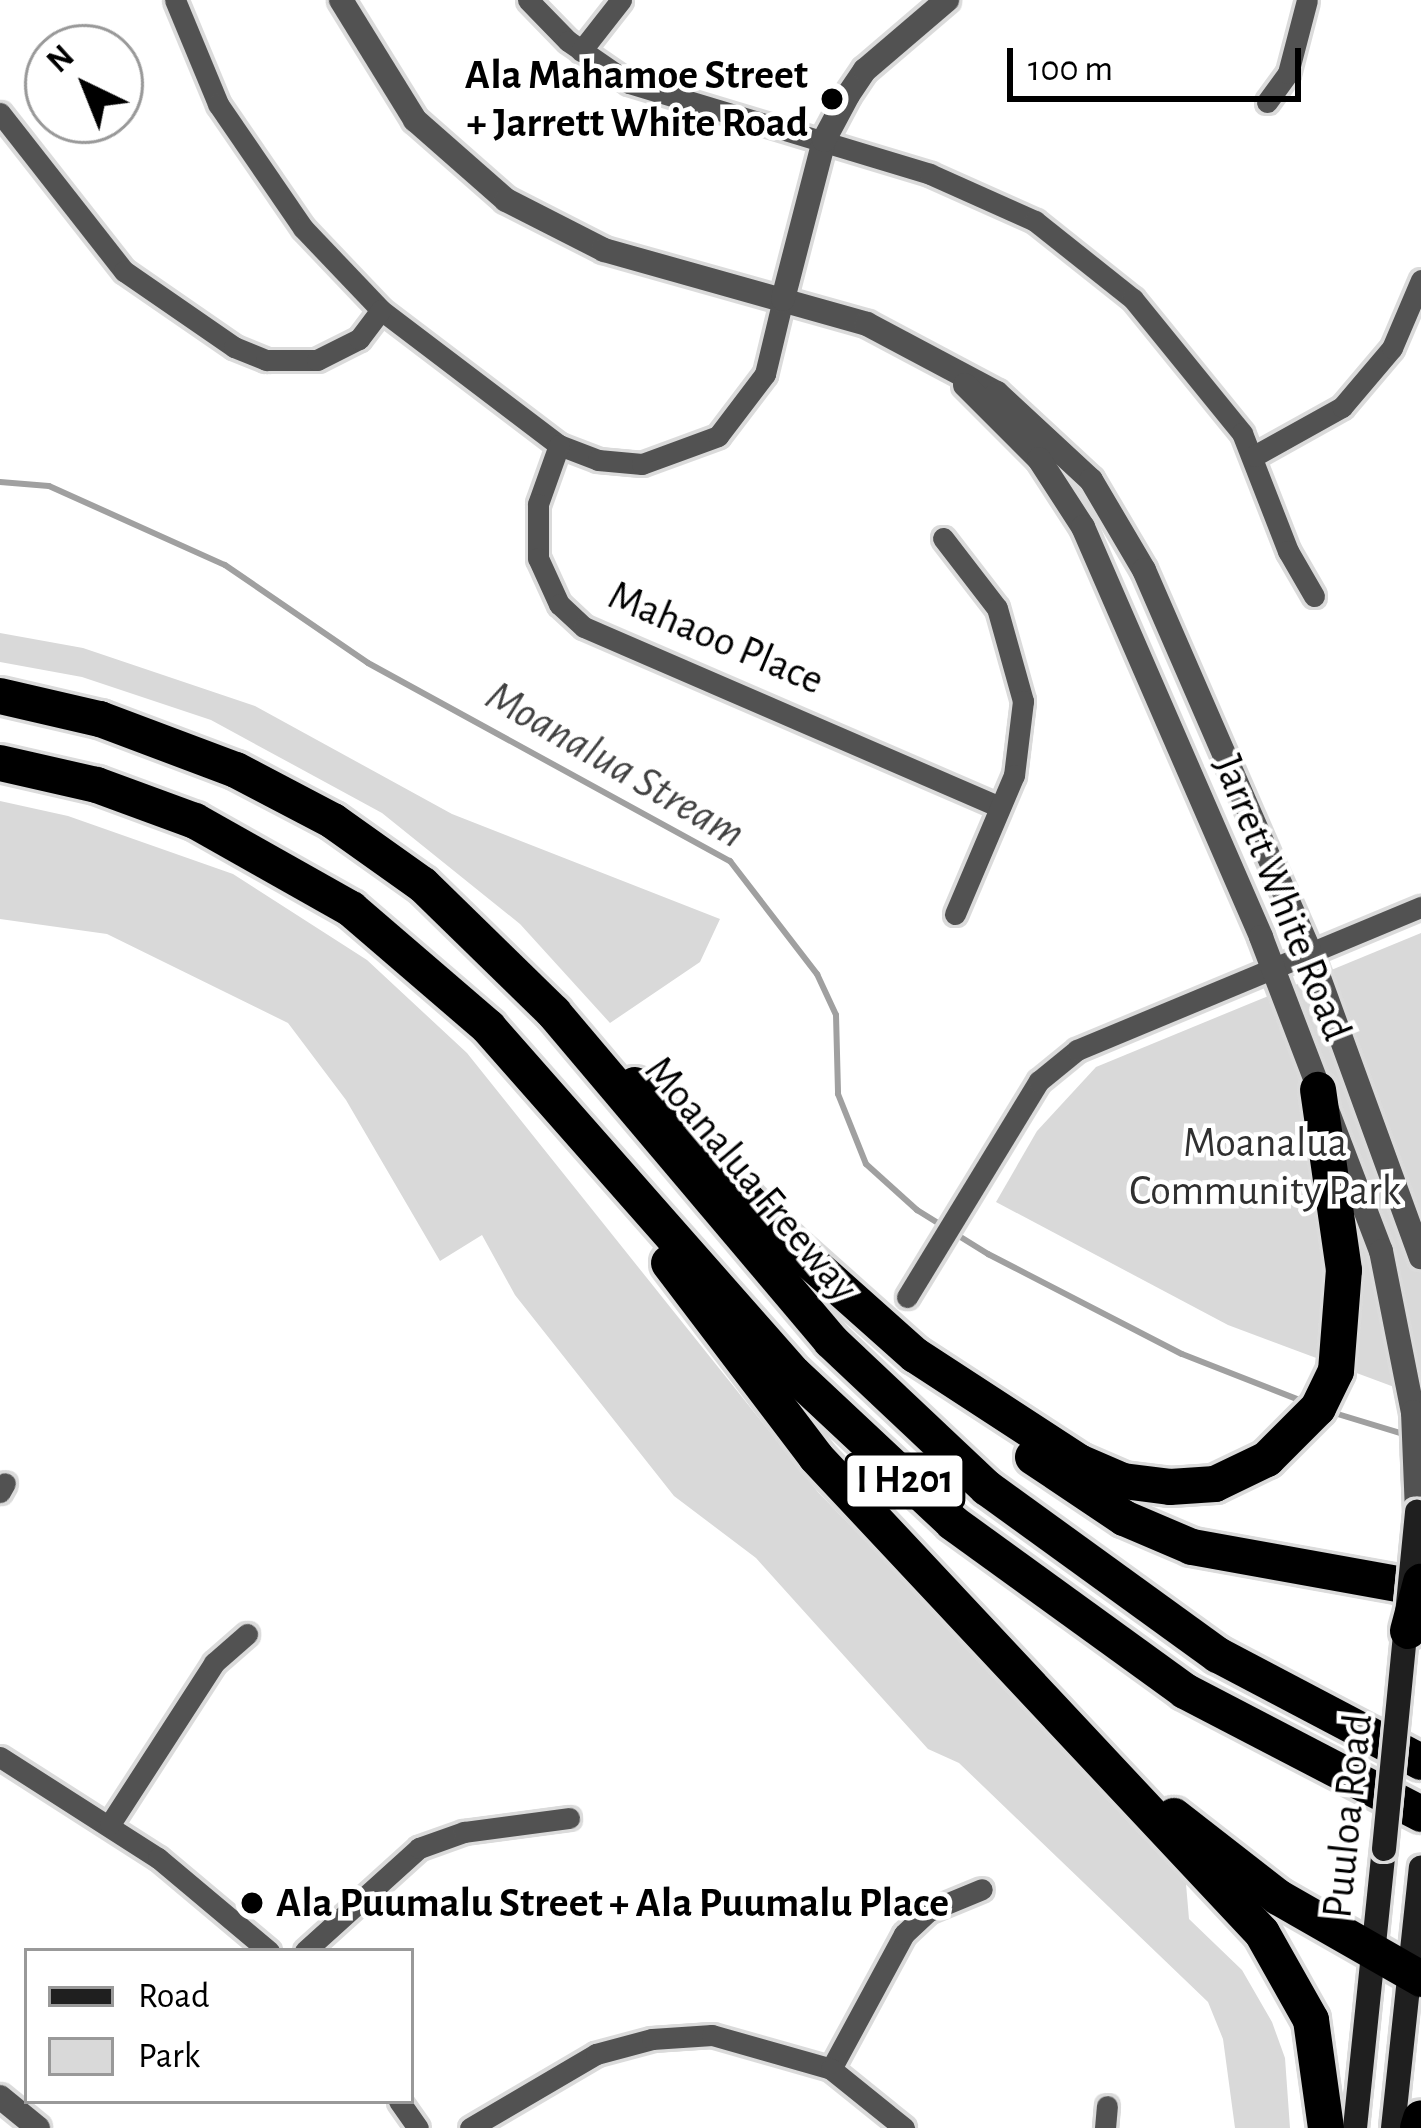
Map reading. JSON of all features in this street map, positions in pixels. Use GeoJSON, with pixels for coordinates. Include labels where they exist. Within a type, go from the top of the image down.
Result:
{"type":"FeatureCollection","features":[{"type":"Feature","properties":{"kind":"highway","name":"Moanalua Freeway"},"geometry":{"type":"LineString","coordinates":[[0,697],[135,730],[270,786],[363,841],[482,936],[758,1262],[934,1441],[1159,1617],[1421,1762]]}},
{"type":"Feature","properties":{"kind":"highway","name":"I H201"},"geometry":{"type":"LineString","coordinates":[[0,763],[127,795],[260,853],[379,930],[488,1028],[794,1374],[953,1523],[1185,1690],[1421,1814]]}},
{"type":"Feature","properties":{"kind":"highway"},"geometry":{"type":"LineString","coordinates":[[482,936],[788,1242],[1009,1439],[1124,1518],[1192,1547],[1421,1585],[1408,1631]]}},
{"type":"Feature","properties":{"kind":"highway"},"geometry":{"type":"LineString","coordinates":[[488,1028],[816,1457],[1119,1773],[1283,1962],[1311,2020],[1326,2128]]}},
{"type":"Feature","properties":{"kind":"highway"},"geometry":{"type":"LineString","coordinates":[[915,1354],[1079,1462],[1123,1481],[1192,1487],[1267,1459],[1318,1408],[1342,1349],[1344,1270],[1318,1090]]}},
{"type":"Feature","properties":{"kind":"highway"},"geometry":{"type":"LineString","coordinates":[[1372,1737],[1421,1753]]}},
{"type":"Feature","properties":{"kind":"highway"},"geometry":{"type":"LineString","coordinates":[[1119,1773],[1279,1897],[1415,1977]]}},
{"type":"Feature","properties":{"kind":"highway"},"geometry":{"type":"LineString","coordinates":[[1418,2128],[1421,2118]]}},
{"type":"Feature","properties":{"kind":"main road","name":"Puuloa Road"},"geometry":{"type":"LineString","coordinates":[[1355,2128],[1417,1512]]}},
{"type":"Feature","properties":{"kind":"main road"},"geometry":{"type":"LineString","coordinates":[[1393,2128],[1415,1977],[1421,1867]]}},
{"type":"Feature","properties":{"kind":"street"},"geometry":{"type":"LineString","coordinates":[[175,0],[206,82],[262,177],[380,310],[559,445],[598,460],[642,464],[718,436],[765,374],[824,140],[865,70],[947,0]]}},
{"type":"Feature","properties":{"kind":"street","name":"Jarrett White Road"},"geometry":{"type":"LineString","coordinates":[[341,0],[404,106],[506,200],[604,250],[867,324],[1037,422],[1118,520],[1309,950],[1332,1024],[1421,1257]]}},
{"type":"Feature","properties":{"kind":"street"},"geometry":{"type":"LineString","coordinates":[[528,0],[581,51],[656,94],[930,174],[1035,221],[1133,299],[1254,455],[1288,551],[1314,596]]}},
{"type":"Feature","properties":{"kind":"street"},"geometry":{"type":"LineString","coordinates":[[581,51],[621,0]]}},
{"type":"Feature","properties":{"kind":"street"},"geometry":{"type":"LineString","coordinates":[[1267,102],[1288,73],[1306,0]]}},
{"type":"Feature","properties":{"kind":"street"},"geometry":{"type":"LineString","coordinates":[[0,113],[124,271],[233,347],[266,360],[317,359],[358,340],[380,310]]}},
{"type":"Feature","properties":{"kind":"street"},"geometry":{"type":"LineString","coordinates":[[1254,455],[1342,407],[1392,348],[1421,280]]}},
{"type":"Feature","properties":{"kind":"street","name":"Jarrett White Road"},"geometry":{"type":"LineString","coordinates":[[948,368],[1039,459],[1083,527],[1261,937],[1267,969],[1370,1217],[1398,1316],[1417,1512]]}},
{"type":"Feature","properties":{"kind":"street","name":"Mahaoo Place"},"geometry":{"type":"LineString","coordinates":[[559,445],[538,504],[538,558],[550,590],[584,627],[1000,807]]}},
{"type":"Feature","properties":{"kind":"street"},"geometry":{"type":"LineString","coordinates":[[943,538],[997,608],[1020,676],[1020,750],[955,914]]}},
{"type":"Feature","properties":{"kind":"street"},"geometry":{"type":"LineString","coordinates":[[907,1297],[1039,1081],[1077,1050],[1421,907]]}},
{"type":"Feature","properties":{"kind":"street"},"geometry":{"type":"LineString","coordinates":[[110,1823],[214,1664],[247,1634]]}},
{"type":"Feature","properties":{"kind":"street"},"geometry":{"type":"LineString","coordinates":[[0,1757],[110,1823],[265,1948]]}},
{"type":"Feature","properties":{"kind":"street"},"geometry":{"type":"LineString","coordinates":[[308,1948],[419,1848],[464,1832],[569,1818]]}},
{"type":"Feature","properties":{"kind":"street"},"geometry":{"type":"LineString","coordinates":[[831,2069],[904,1934],[928,1911],[982,1889]]}},
{"type":"Feature","properties":{"kind":"street"},"geometry":{"type":"LineString","coordinates":[[470,2128],[569,2067],[652,2039],[740,2039],[831,2069],[904,2128]]}},
{"type":"Feature","properties":{"kind":"street"},"geometry":{"type":"LineString","coordinates":[[0,2098],[38,2128]]}},
{"type":"Feature","properties":{"kind":"green space"},"geometry":{"type":"Polygon","coordinates":[[[0,633],[83,648],[255,706],[452,814],[720,919],[700,962],[610,1023],[520,924],[382,813],[211,720],[82,677],[0,662],[0,633]]]}},
{"type":"Feature","properties":{"kind":"green space"},"geometry":{"type":"Polygon","coordinates":[[[0,801],[68,816],[233,874],[367,960],[467,1053],[818,1492],[1185,1872],[1189,1919],[1242,1970],[1272,2022],[1285,2058],[1290,2128],[1235,2128],[1223,2039],[1208,2002],[959,1763],[928,1749],[756,1558],[674,1496],[515,1295],[482,1235],[440,1261],[346,1100],[288,1023],[107,934],[0,919],[0,801]]]}},
{"type":"Feature","properties":{"kind":"green space","name":"Moanalua Community Park"},"geometry":{"type":"Polygon","coordinates":[[[1421,933],[1421,1397],[1228,1325],[996,1202],[1037,1131],[1096,1067],[1421,933]]]}},
{"type":"Feature","properties":{"kind":"waterway","name":"Moanalua Stream"},"geometry":{"type":"LineString","coordinates":[[0,482],[49,486],[225,565],[368,663],[730,861],[817,974],[836,1015],[838,1094],[866,1164],[917,1210],[988,1254],[1182,1354],[1307,1403]]}},
{"type":"Feature","properties":{"kind":"waterway","name":"Moanalua Stream"},"geometry":{"type":"LineString","coordinates":[[1331,1412],[1410,1436]]}},
{"type":"Feature","properties":{"kind":"place","name":"Ala Mahamoe Street + Jarrett White Road"},"geometry":{"type":"Point","coordinates":[832,99]}},
{"type":"Feature","properties":{"kind":"place","name":"Ala Puumalu Street + Ala Puumalu Place"},"geometry":{"type":"Point","coordinates":[252,1903]}}]}
